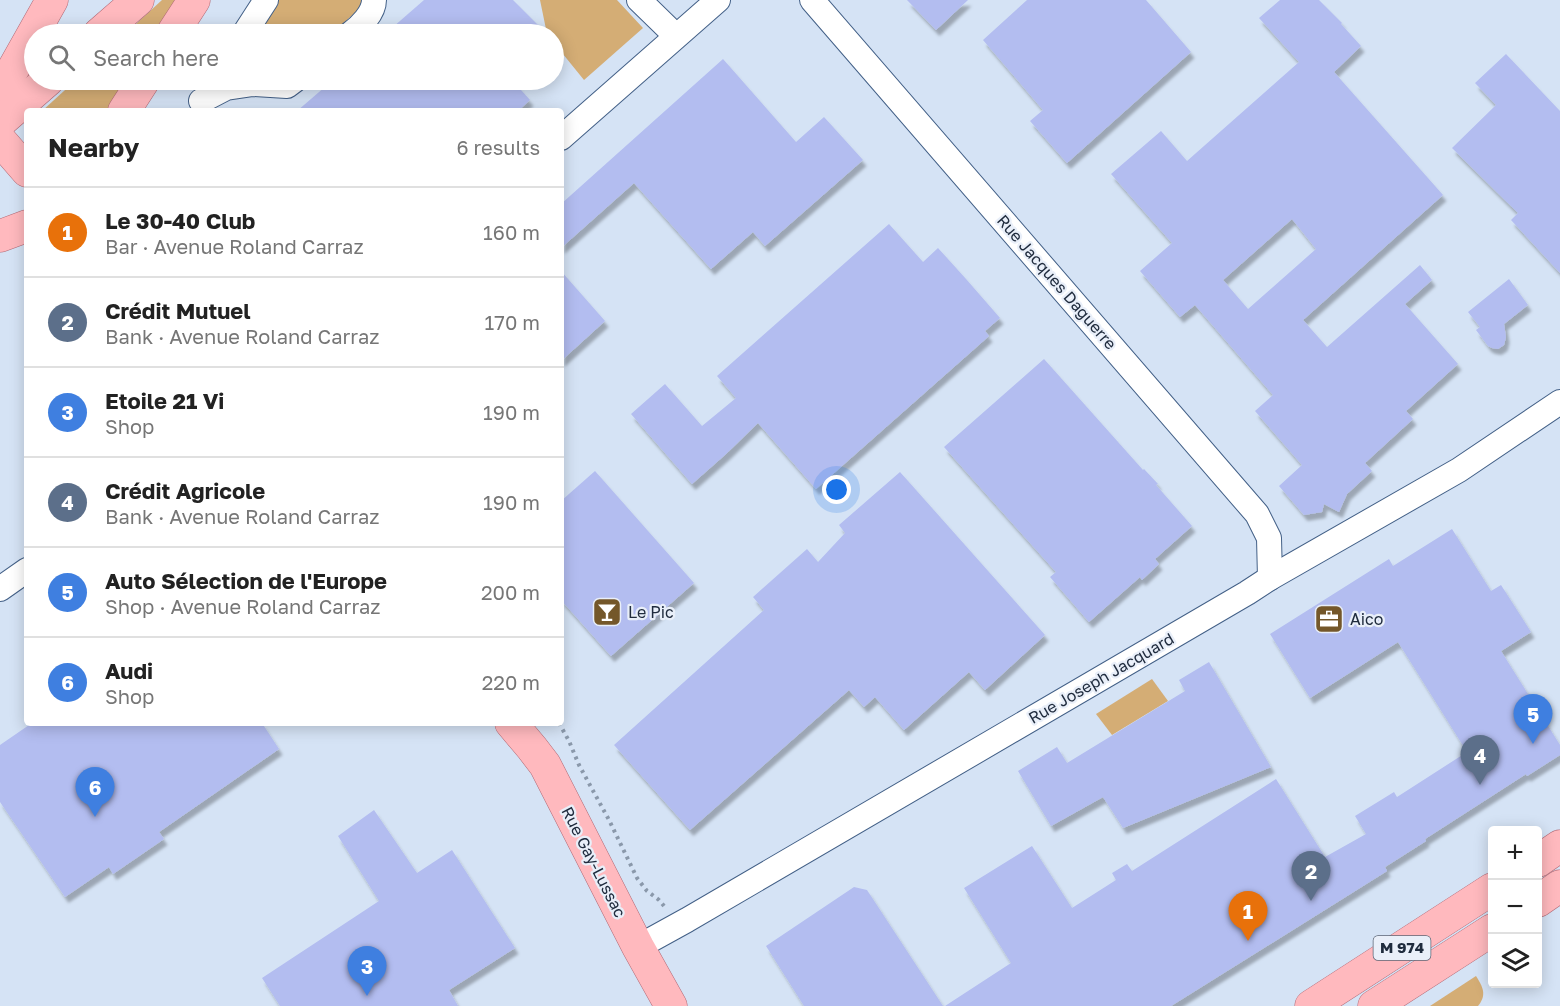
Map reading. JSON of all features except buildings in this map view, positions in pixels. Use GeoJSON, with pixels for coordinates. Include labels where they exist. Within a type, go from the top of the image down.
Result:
{"type":"FeatureCollection","features":[{"type":"Feature","properties":{"kind":"main road"},"geometry":{"type":"LineString","coordinates":[[0,44],[52,0]]}},
{"type":"Feature","properties":{"kind":"main road"},"geometry":{"type":"LineString","coordinates":[[38,24],[52,0]]}},
{"type":"Feature","properties":{"kind":"main road"},"geometry":{"type":"LineString","coordinates":[[110,24],[138,0]]}},
{"type":"Feature","properties":{"kind":"main road"},"geometry":{"type":"LineString","coordinates":[[178,24],[194,0]]}},
{"type":"Feature","properties":{"kind":"main road"},"geometry":{"type":"LineString","coordinates":[[0,96],[24,50]]}},
{"type":"Feature","properties":{"kind":"main road"},"geometry":{"type":"LineString","coordinates":[[0,122],[37,90]]}},
{"type":"Feature","properties":{"kind":"main road"},"geometry":{"type":"LineString","coordinates":[[126,108],[138,90]]}},
{"type":"Feature","properties":{"kind":"main road"},"geometry":{"type":"LineString","coordinates":[[0,140],[24,168]]}},
{"type":"Feature","properties":{"kind":"main road"},"geometry":{"type":"LineString","coordinates":[[0,236],[24,227]]}},
{"type":"Feature","properties":{"kind":"main road","name":"Rue Gay-Lussac"},"geometry":{"type":"LineString","coordinates":[[514,726],[545,765],[638,947],[671,1006]]}},
{"type":"Feature","properties":{"kind":"main road"},"geometry":{"type":"LineString","coordinates":[[1542,858],[1560,846]]}},
{"type":"Feature","properties":{"kind":"main road"},"geometry":{"type":"LineString","coordinates":[[1542,898],[1560,886]]}},
{"type":"Feature","properties":{"kind":"main road","name":"M 974"},"geometry":{"type":"LineString","coordinates":[[1311,1006],[1488,893]]}},
{"type":"Feature","properties":{"kind":"main road","name":"M 974"},"geometry":{"type":"LineString","coordinates":[[1374,1006],[1488,933]]}},
{"type":"Feature","properties":{"kind":"street"},"geometry":{"type":"LineString","coordinates":[[250,24],[266,0]]}},
{"type":"Feature","properties":{"kind":"street"},"geometry":{"type":"LineString","coordinates":[[361,24],[374,5],[374,0]]}},
{"type":"Feature","properties":{"kind":"street"},"geometry":{"type":"LineString","coordinates":[[639,0],[676,36]]}},
{"type":"Feature","properties":{"kind":"street"},"geometry":{"type":"LineString","coordinates":[[564,135],[718,0]]}},
{"type":"Feature","properties":{"kind":"street","name":"Rue Jacques Daguerre"},"geometry":{"type":"LineString","coordinates":[[812,0],[1257,514],[1269,538],[1270,578]]}},
{"type":"Feature","properties":{"kind":"street"},"geometry":{"type":"LineString","coordinates":[[197,106],[208,90]]}},
{"type":"Feature","properties":{"kind":"street"},"geometry":{"type":"LineString","coordinates":[[197,106],[223,90]]}},
{"type":"Feature","properties":{"kind":"street","name":"Rue Joseph Jacquard"},"geometry":{"type":"LineString","coordinates":[[638,947],[1459,470],[1560,402]]}},
{"type":"Feature","properties":{"kind":"street"},"geometry":{"type":"LineString","coordinates":[[0,589],[24,572]]}},
{"type":"Feature","properties":{"kind":"path","name":"Rue Gay-Lussac"},"geometry":{"type":"LineString","coordinates":[[561,726],[637,878],[647,891],[659,900],[675,927]]}},
{"type":"Feature","properties":{"kind":"shaded area"},"geometry":{"type":"Polygon","coordinates":[[[162,0],[181,0],[165,24],[136,24],[162,0]]]}},
{"type":"Feature","properties":{"kind":"shaded area"},"geometry":{"type":"Polygon","coordinates":[[[279,0],[364,0],[364,5],[342,24],[263,24],[279,0]]]}},
{"type":"Feature","properties":{"kind":"shaded area"},"geometry":{"type":"Polygon","coordinates":[[[540,0],[617,0],[643,28],[584,80],[564,55],[564,24],[545,24],[540,0]]]}},
{"type":"Feature","properties":{"kind":"shaded area"},"geometry":{"type":"Polygon","coordinates":[[[65,90],[125,90],[113,108],[45,108],[65,90]]]}},
{"type":"Feature","properties":{"kind":"shaded area"},"geometry":{"type":"Polygon","coordinates":[[[1152,679],[1168,701],[1112,735],[1096,714],[1152,679]]]}},
{"type":"Feature","properties":{"kind":"shaded area"},"geometry":{"type":"Polygon","coordinates":[[[1476,976],[1483,991],[1478,1006],[1430,1006],[1476,976]]]}},
{"type":"Feature","properties":{"kind":"place","name":"Le Pic"},"geometry":{"type":"Point","coordinates":[607,612]}},
{"type":"Feature","properties":{"kind":"place","name":"Aico"},"geometry":{"type":"Point","coordinates":[1329,619]}},
{"type":"Feature","properties":{"kind":"place","name":"Auto Sélection de l'Europe"},"geometry":{"type":"Point","coordinates":[1533,744]}},
{"type":"Feature","properties":{"kind":"place","name":"Crédit Agricole"},"geometry":{"type":"Point","coordinates":[1480,785]}},
{"type":"Feature","properties":{"kind":"place","name":"Audi"},"geometry":{"type":"Point","coordinates":[95,817]}},
{"type":"Feature","properties":{"kind":"place","name":"Crédit Mutuel"},"geometry":{"type":"Point","coordinates":[1311,901]}},
{"type":"Feature","properties":{"kind":"place","name":"Le 30-40 Club"},"geometry":{"type":"Point","coordinates":[1248,941]}},
{"type":"Feature","properties":{"kind":"place","name":"Etoile 21 Vi"},"geometry":{"type":"Point","coordinates":[367,996]}}]}
